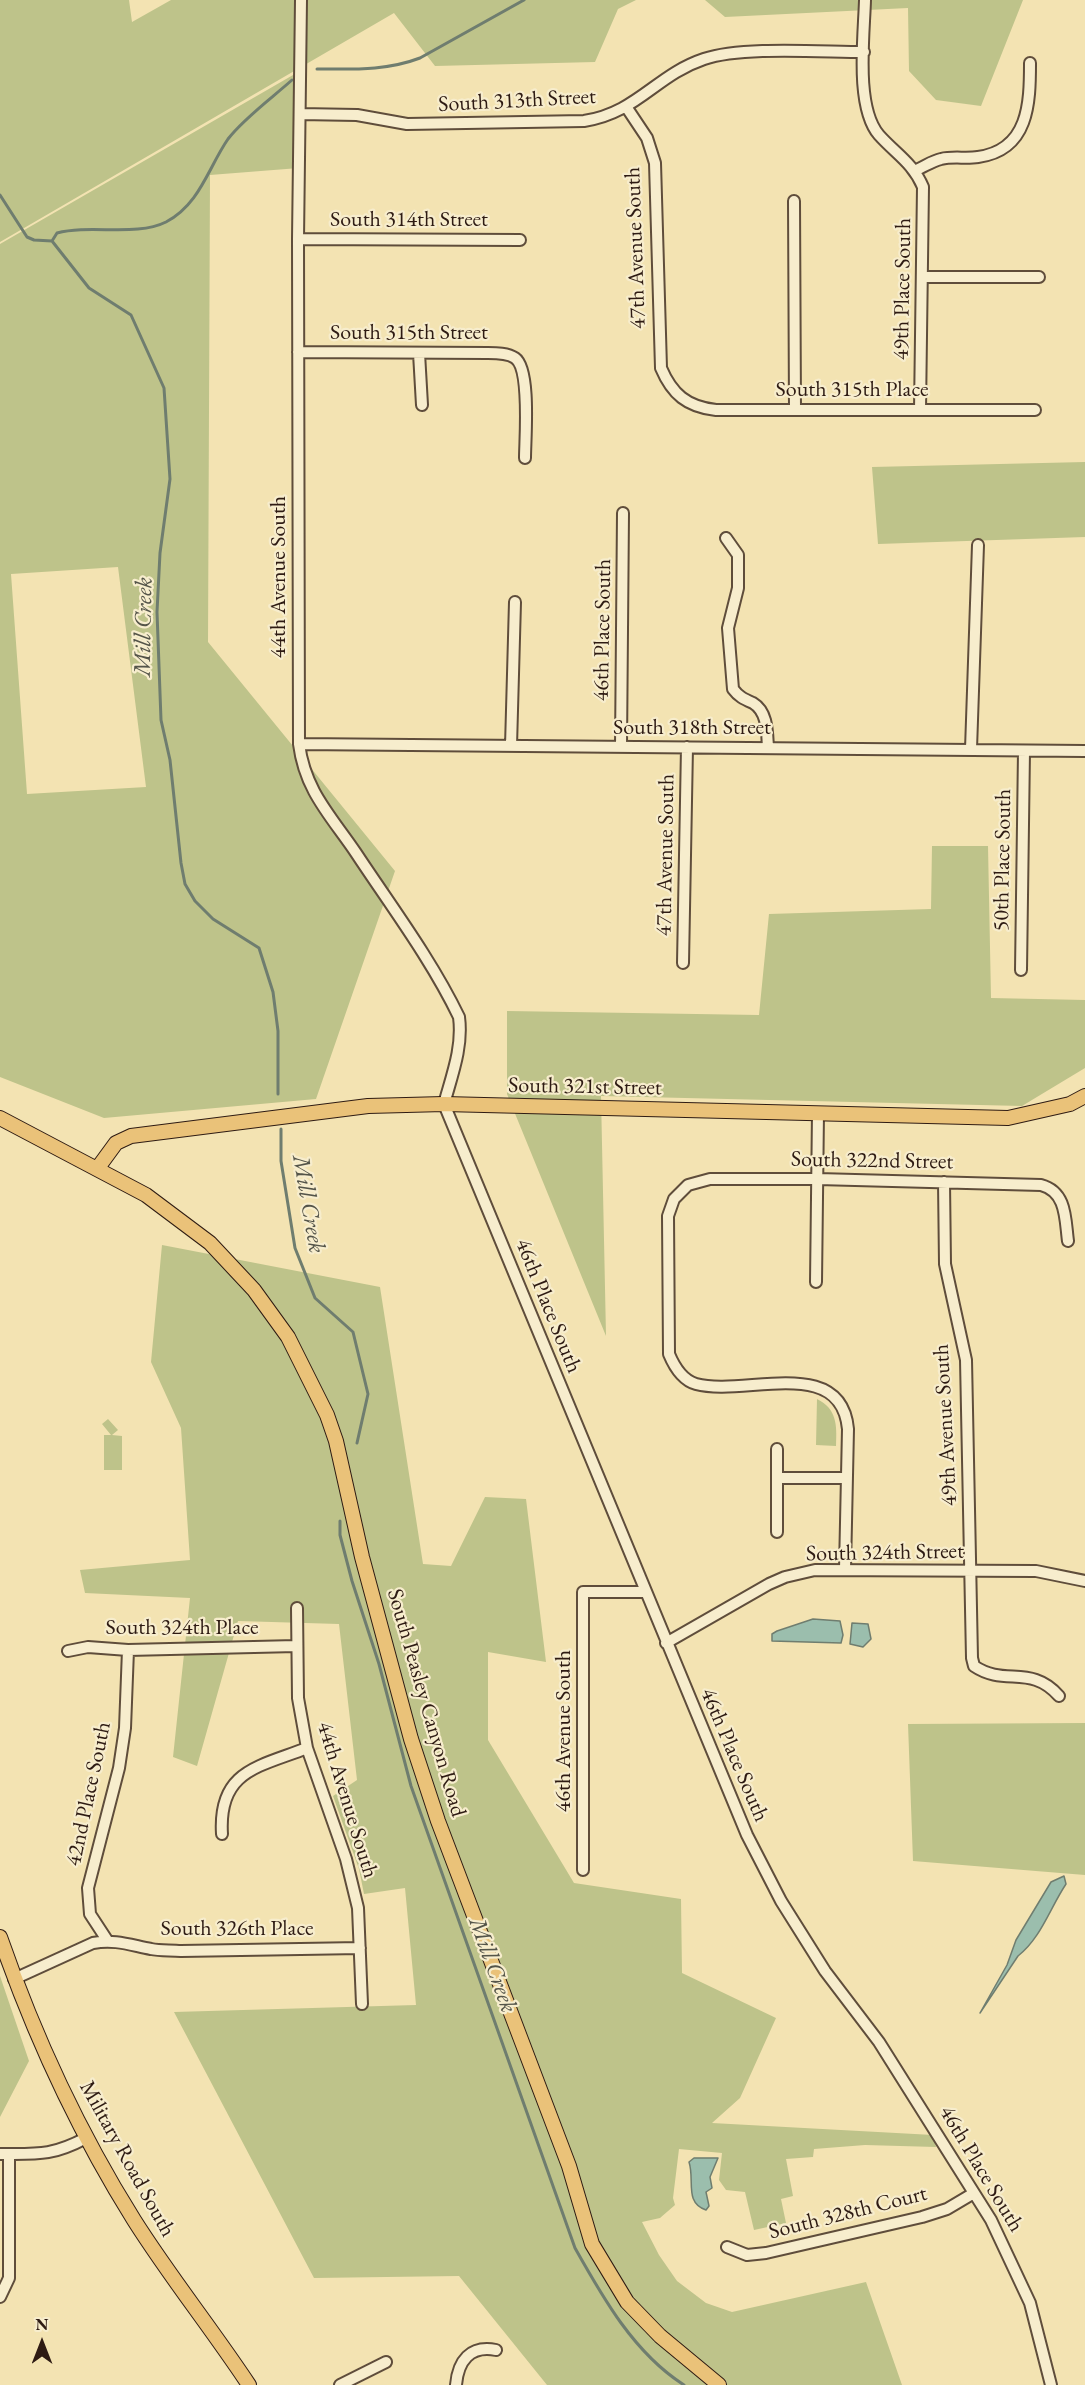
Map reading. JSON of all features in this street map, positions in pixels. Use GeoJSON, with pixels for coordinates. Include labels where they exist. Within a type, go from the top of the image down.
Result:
{"type":"FeatureCollection","features":[{"type":"Feature","properties":{"kind":"main road","name":"South 321st Street"},"geometry":{"type":"LineString","coordinates":[[97,1168],[116,1143],[131,1136],[368,1106],[444,1104],[1008,1118],[1070,1104],[1085,1096]]}},
{"type":"Feature","properties":{"kind":"main road","name":"South Peasley Canyon Road"},"geometry":{"type":"LineString","coordinates":[[0,1118],[146,1195],[210,1242],[254,1290],[288,1337],[313,1386],[336,1441],[362,1557],[411,1739],[438,1821],[569,2166],[592,2244],[627,2302],[660,2336],[719,2385]]}},
{"type":"Feature","properties":{"kind":"main road","name":"Military Road South"},"geometry":{"type":"LineString","coordinates":[[0,1937],[14,1978],[86,2138],[134,2221],[249,2385]]}},
{"type":"Feature","properties":{"kind":"street","name":"44th Avenue South"},"geometry":{"type":"LineString","coordinates":[[301,0],[298,239],[299,744],[302,767],[311,788],[424,956],[459,1017],[461,1034],[458,1056],[444,1104]]}},
{"type":"Feature","properties":{"kind":"street"},"geometry":{"type":"LineString","coordinates":[[866,0],[865,97],[869,118],[878,134],[916,170],[940,159],[986,155],[1009,141],[1023,125],[1029,111],[1030,63]]}},
{"type":"Feature","properties":{"kind":"street","name":"South 313th Street"},"geometry":{"type":"LineString","coordinates":[[300,114],[357,115],[407,124],[561,122],[596,119],[627,108],[670,76],[704,58],[742,53],[864,52]]}},
{"type":"Feature","properties":{"kind":"street","name":"47th Avenue South"},"geometry":{"type":"LineString","coordinates":[[627,108],[647,138],[655,163],[658,201],[658,349],[660,368],[673,392]]}},
{"type":"Feature","properties":{"kind":"street","name":"49th Place South"},"geometry":{"type":"LineString","coordinates":[[916,170],[922,188],[923,277],[920,410]]}},
{"type":"Feature","properties":{"kind":"street"},"geometry":{"type":"LineString","coordinates":[[794,201],[795,410]]}},
{"type":"Feature","properties":{"kind":"street","name":"South 314th Street"},"geometry":{"type":"LineString","coordinates":[[298,239],[520,240]]}},
{"type":"Feature","properties":{"kind":"street"},"geometry":{"type":"LineString","coordinates":[[923,277],[1039,277]]}},
{"type":"Feature","properties":{"kind":"street","name":"South 315th Street"},"geometry":{"type":"LineString","coordinates":[[298,352],[507,354],[517,359],[524,380],[525,458]]}},
{"type":"Feature","properties":{"kind":"street"},"geometry":{"type":"LineString","coordinates":[[419,353],[422,405]]}},
{"type":"Feature","properties":{"kind":"street","name":"South 315th Place"},"geometry":{"type":"LineString","coordinates":[[673,392],[701,408],[1035,410]]}},
{"type":"Feature","properties":{"kind":"street","name":"46th Place South"},"geometry":{"type":"LineString","coordinates":[[621,747],[623,513]]}},
{"type":"Feature","properties":{"kind":"street"},"geometry":{"type":"LineString","coordinates":[[726,538],[738,555],[738,588],[728,628],[733,689],[739,697],[756,705],[764,715],[768,748]]}},
{"type":"Feature","properties":{"kind":"street"},"geometry":{"type":"LineString","coordinates":[[971,749],[978,545]]}},
{"type":"Feature","properties":{"kind":"street"},"geometry":{"type":"LineString","coordinates":[[511,746],[515,602]]}},
{"type":"Feature","properties":{"kind":"street","name":"South 318th Street"},"geometry":{"type":"LineString","coordinates":[[299,744],[1085,751]]}},
{"type":"Feature","properties":{"kind":"street","name":"47th Avenue South"},"geometry":{"type":"LineString","coordinates":[[683,963],[687,747]]}},
{"type":"Feature","properties":{"kind":"street","name":"50th Place South"},"geometry":{"type":"LineString","coordinates":[[1021,970],[1024,751]]}},
{"type":"Feature","properties":{"kind":"street","name":"46th Place South"},"geometry":{"type":"LineString","coordinates":[[444,1104],[746,1833],[781,1901],[825,1971],[890,2059],[974,2193],[1014,2265],[1030,2302],[1051,2385]]}},
{"type":"Feature","properties":{"kind":"street"},"geometry":{"type":"LineString","coordinates":[[816,1282],[818,1113]]}},
{"type":"Feature","properties":{"kind":"street","name":"South 322nd Street"},"geometry":{"type":"LineString","coordinates":[[847,1478],[847,1415],[833,1394],[820,1387],[801,1384],[696,1384],[679,1372],[669,1354],[668,1228],[670,1208],[678,1192],[688,1185],[710,1179],[818,1179],[1041,1185],[1057,1192],[1062,1200],[1068,1241]]}},
{"type":"Feature","properties":{"kind":"street","name":"49th Avenue South"},"geometry":{"type":"LineString","coordinates":[[944,1182],[945,1264],[966,1360],[974,1666],[998,1676],[1036,1678],[1051,1686],[1059,1696]]}},
{"type":"Feature","properties":{"kind":"street"},"geometry":{"type":"LineString","coordinates":[[777,1449],[777,1532]]}},
{"type":"Feature","properties":{"kind":"street"},"geometry":{"type":"LineString","coordinates":[[777,1478],[847,1478],[845,1569]]}},
{"type":"Feature","properties":{"kind":"street","name":"South 324th Street"},"geometry":{"type":"LineString","coordinates":[[666,1643],[785,1576],[815,1570],[1036,1571],[1085,1581]]}},
{"type":"Feature","properties":{"kind":"street","name":"46th Avenue South"},"geometry":{"type":"LineString","coordinates":[[583,1870],[583,1592],[645,1592]]}},
{"type":"Feature","properties":{"kind":"street","name":"44th Avenue South"},"geometry":{"type":"LineString","coordinates":[[297,1608],[298,1698],[307,1748],[346,1859],[358,1908],[362,2004]]}},
{"type":"Feature","properties":{"kind":"street","name":"South 324th Place"},"geometry":{"type":"LineString","coordinates":[[68,1651],[88,1647],[128,1650],[296,1646]]}},
{"type":"Feature","properties":{"kind":"street","name":"42nd Place South"},"geometry":{"type":"LineString","coordinates":[[107,1940],[90,1914],[88,1888],[119,1768],[125,1728],[128,1650]]}},
{"type":"Feature","properties":{"kind":"street"},"geometry":{"type":"LineString","coordinates":[[222,1834],[230,1790],[235,1780],[244,1772],[307,1748]]}},
{"type":"Feature","properties":{"kind":"street","name":"South 326th Place"},"geometry":{"type":"LineString","coordinates":[[14,1978],[93,1943],[107,1940],[127,1942],[152,1949],[181,1951],[360,1948]]}},
{"type":"Feature","properties":{"kind":"street"},"geometry":{"type":"LineString","coordinates":[[0,2297],[9,2278],[5,2154],[45,2154],[61,2151],[86,2138]]}},
{"type":"Feature","properties":{"kind":"street","name":"South 328th Court"},"geometry":{"type":"LineString","coordinates":[[727,2247],[740,2253],[760,2255],[922,2217],[947,2209],[974,2193]]}},
{"type":"Feature","properties":{"kind":"street"},"geometry":{"type":"LineString","coordinates":[[456,2385],[459,2367],[469,2354],[480,2349],[496,2350]]}},
{"type":"Feature","properties":{"kind":"street"},"geometry":{"type":"LineString","coordinates":[[340,2385],[386,2362]]}},
{"type":"Feature","properties":{"kind":"green space"},"geometry":{"type":"Polygon","coordinates":[[[0,0],[129,0],[132,22],[171,0],[636,0],[618,9],[595,62],[435,66],[394,13],[0,242],[0,0]]]}},
{"type":"Feature","properties":{"kind":"green space"},"geometry":{"type":"Polygon","coordinates":[[[705,0],[1023,0],[981,106],[936,100],[909,71],[908,8],[725,17],[705,0]]]}},
{"type":"Feature","properties":{"kind":"green space"},"geometry":{"type":"Polygon","coordinates":[[[300,71],[299,168],[210,175],[208,642],[395,871],[316,1099],[104,1118],[0,1077],[0,244],[300,71]],[[118,567],[11,574],[27,794],[146,787],[118,567]]]}},
{"type":"Feature","properties":{"kind":"green space"},"geometry":{"type":"Polygon","coordinates":[[[1085,462],[1085,537],[878,544],[872,467],[1085,462]]]}},
{"type":"Feature","properties":{"kind":"green space"},"geometry":{"type":"Polygon","coordinates":[[[932,846],[988,846],[991,998],[1085,1000],[1085,1068],[1022,1106],[601,1096],[606,1336],[507,1094],[507,1011],[759,1015],[769,914],[931,909],[932,846]]]}},
{"type":"Feature","properties":{"kind":"green space"},"geometry":{"type":"Polygon","coordinates":[[[162,1245],[380,1287],[423,1564],[451,1566],[485,1497],[526,1499],[546,1662],[488,1652],[488,1740],[574,1883],[681,1899],[682,1973],[776,2018],[740,2098],[712,2123],[933,2135],[936,2147],[865,2145],[814,2149],[813,2157],[786,2159],[793,2196],[781,2199],[786,2223],[754,2230],[745,2192],[726,2190],[719,2180],[722,2153],[679,2149],[673,2198],[675,2205],[660,2218],[642,2222],[659,2255],[677,2281],[706,2303],[732,2312],[866,2282],[902,2385],[547,2385],[459,2276],[314,2278],[174,2012],[416,2005],[405,1888],[364,1894],[359,1869],[333,1796],[357,1780],[339,1624],[238,1621],[197,1766],[173,1757],[190,1598],[85,1593],[80,1570],[190,1560],[181,1428],[151,1362],[162,1245]]]}},
{"type":"Feature","properties":{"kind":"green space"},"geometry":{"type":"Polygon","coordinates":[[[817,1399],[824,1403],[832,1413],[836,1431],[836,1446],[816,1445],[817,1399]]]}},
{"type":"Feature","properties":{"kind":"green space"},"geometry":{"type":"Polygon","coordinates":[[[108,1419],[118,1430],[112,1435],[122,1436],[122,1470],[104,1470],[104,1435],[111,1435],[102,1424],[108,1419]]]}},
{"type":"Feature","properties":{"kind":"green space"},"geometry":{"type":"Polygon","coordinates":[[[1085,1723],[1085,1875],[913,1861],[908,1724],[1085,1723]]]}},
{"type":"Feature","properties":{"kind":"green space"},"geometry":{"type":"Polygon","coordinates":[[[0,1976],[29,2061],[0,2117],[0,1976]]]}},
{"type":"Feature","properties":{"kind":"shaded area"},"geometry":{"type":"Polygon","coordinates":[[[813,1619],[840,1621],[843,1635],[841,1643],[772,1641],[772,1634],[777,1631],[813,1619]]]}},
{"type":"Feature","properties":{"kind":"shaded area"},"geometry":{"type":"Polygon","coordinates":[[[852,1623],[868,1624],[871,1639],[863,1647],[850,1644],[852,1623]]]}},
{"type":"Feature","properties":{"kind":"shaded area"},"geometry":{"type":"Polygon","coordinates":[[[1064,1876],[1066,1884],[1039,1932],[1018,1956],[980,2013],[1007,1965],[1016,1940],[1051,1882],[1064,1876]]]}},
{"type":"Feature","properties":{"kind":"shaded area"},"geometry":{"type":"Polygon","coordinates":[[[694,2158],[718,2158],[710,2177],[712,2188],[706,2192],[709,2206],[706,2210],[699,2207],[693,2196],[689,2162],[694,2158]]]}},
{"type":"Feature","properties":{"kind":"waterway"},"geometry":{"type":"LineString","coordinates":[[317,69],[382,67],[420,58],[524,0]]}},
{"type":"Feature","properties":{"kind":"waterway"},"geometry":{"type":"LineString","coordinates":[[52,241],[57,233],[70,231],[141,229],[166,222],[178,214],[187,206],[202,185],[234,131],[292,80]]}},
{"type":"Feature","properties":{"kind":"waterway","name":"Mill Creek"},"geometry":{"type":"LineString","coordinates":[[0,195],[27,237],[34,240],[52,241],[89,288],[131,315],[164,388],[170,479],[160,553],[157,612],[161,720],[170,760],[181,863],[185,884],[195,901],[213,919],[259,948],[273,992],[278,1031],[278,1094]]}},
{"type":"Feature","properties":{"kind":"waterway","name":"Mill Creek"},"geometry":{"type":"LineString","coordinates":[[281,1129],[281,1161],[295,1248],[315,1298],[353,1332],[368,1394],[357,1443]]}},
{"type":"Feature","properties":{"kind":"waterway","name":"Mill Creek"},"geometry":{"type":"LineString","coordinates":[[340,1521],[340,1535],[352,1581],[379,1664],[411,1786],[575,2248],[609,2305],[635,2341],[666,2372],[684,2385]]}}]}
